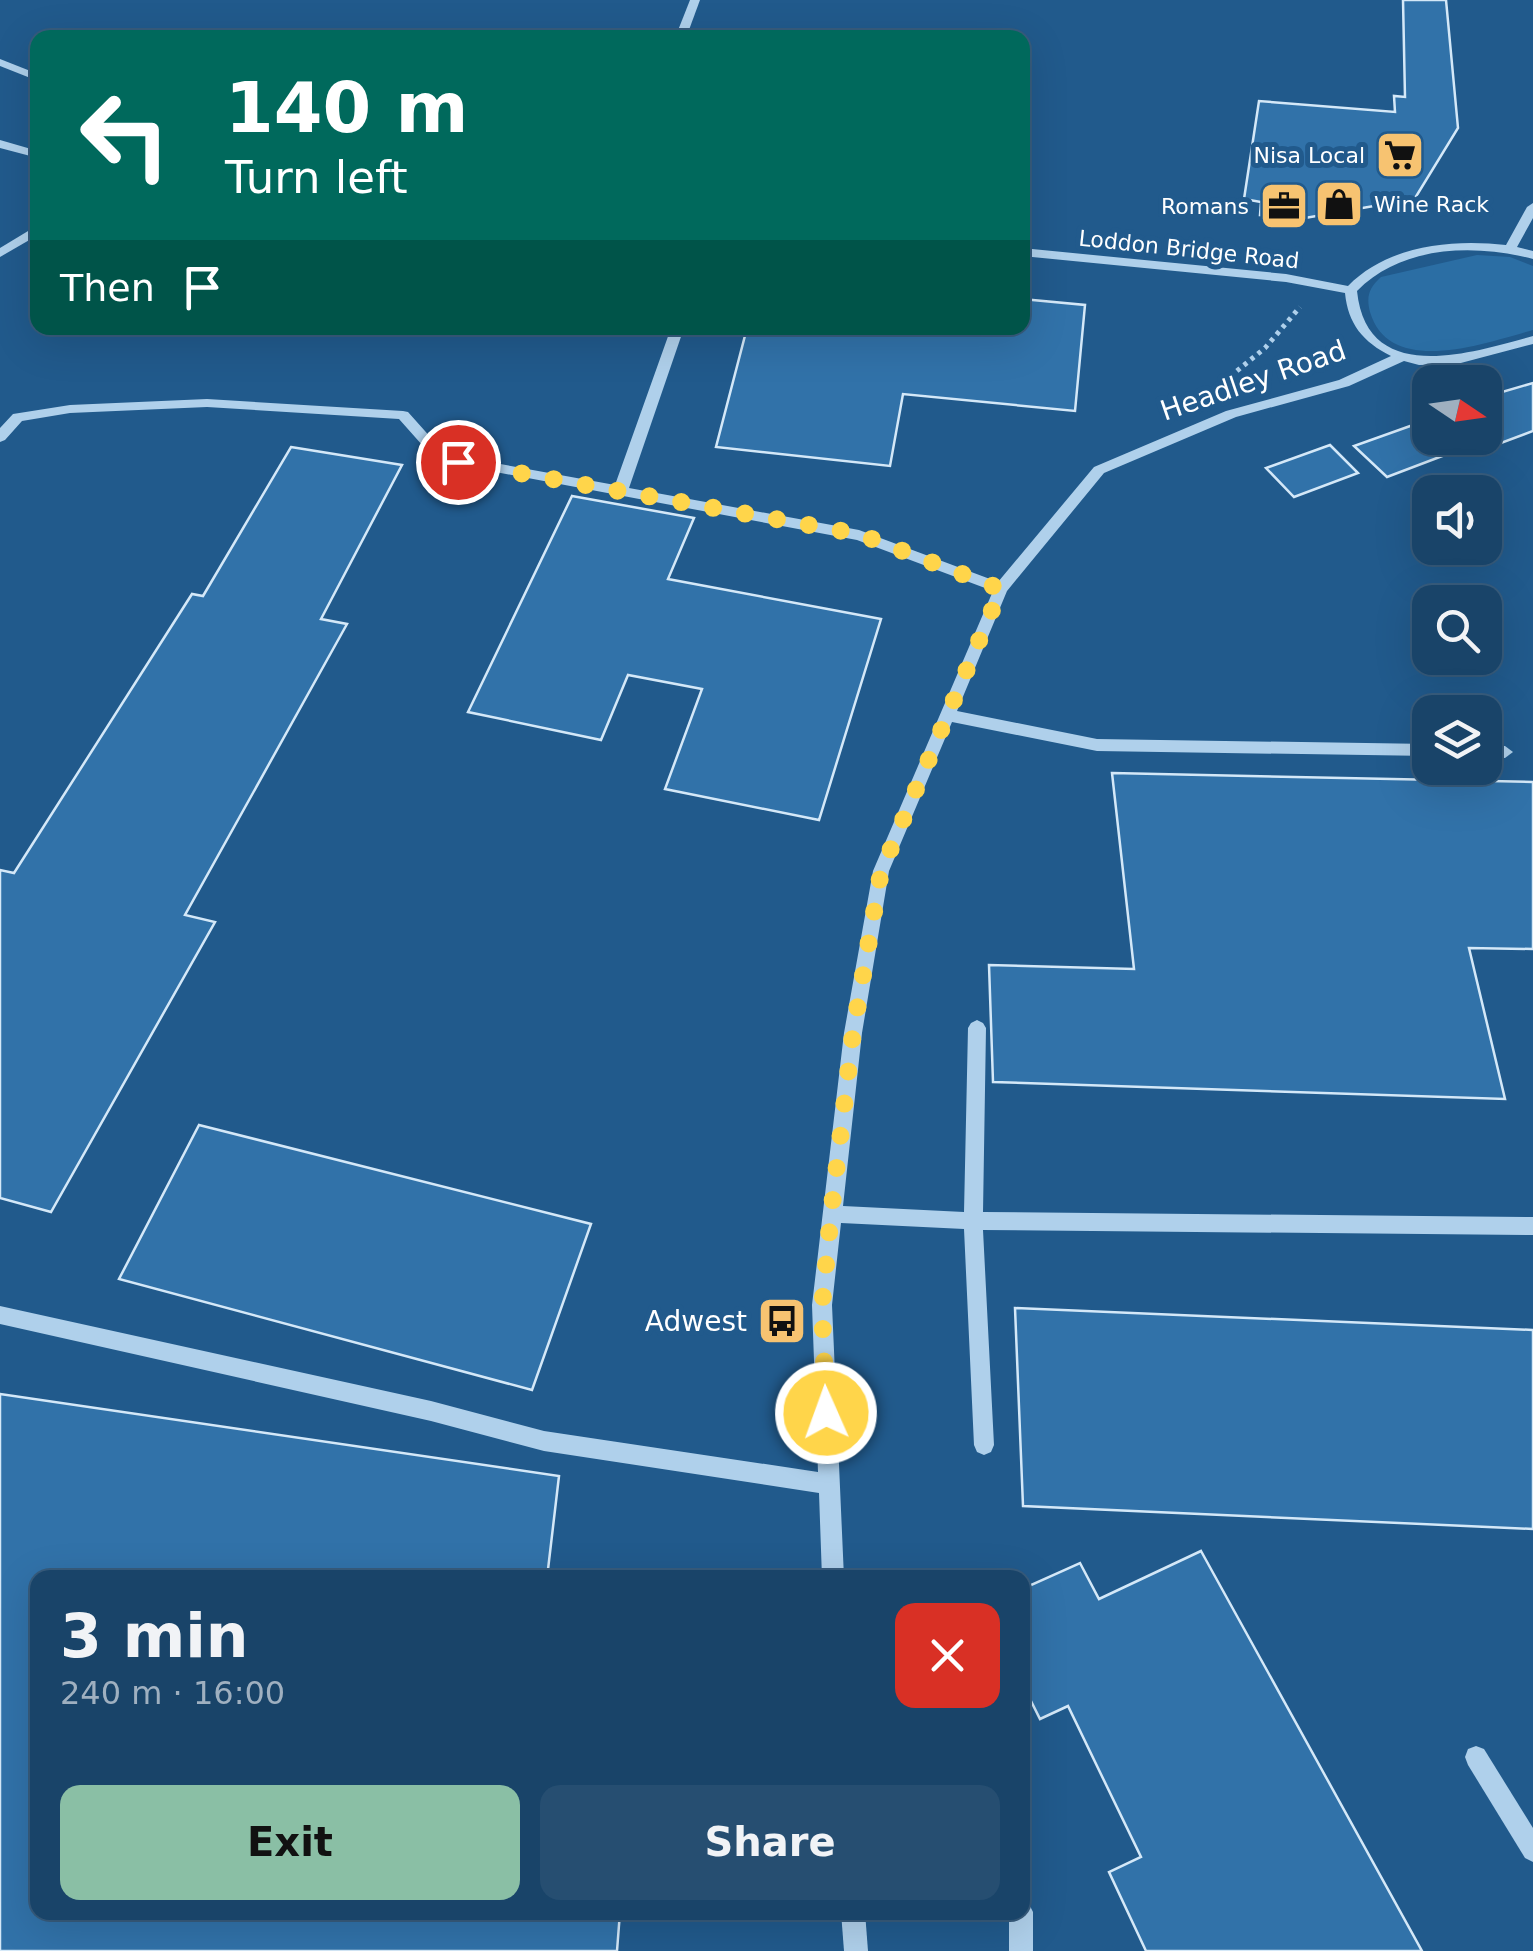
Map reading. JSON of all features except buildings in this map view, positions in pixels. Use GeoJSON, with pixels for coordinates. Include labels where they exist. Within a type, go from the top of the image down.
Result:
{"type":"FeatureCollection","features":[{"type":"Feature","properties":{"kind":"street"},"geometry":{"type":"LineString","coordinates":[[683,30],[695,0]]}},
{"type":"Feature","properties":{"kind":"street"},"geometry":{"type":"LineString","coordinates":[[0,62],[30,75]]}},
{"type":"Feature","properties":{"kind":"street"},"geometry":{"type":"LineString","coordinates":[[0,144],[30,153]]}},
{"type":"Feature","properties":{"kind":"street"},"geometry":{"type":"LineString","coordinates":[[1511,247],[1533,207]]}},
{"type":"Feature","properties":{"kind":"street"},"geometry":{"type":"LineString","coordinates":[[0,252],[30,234]]}},
{"type":"Feature","properties":{"kind":"street"},"geometry":{"type":"LineString","coordinates":[[1533,256],[1511,247],[1482,245],[1424,252],[1374,268],[1350,290],[1353,315],[1364,334],[1399,358],[1447,363],[1533,340]]}},
{"type":"Feature","properties":{"kind":"street","name":"Loddon Bridge Road"},"geometry":{"type":"LineString","coordinates":[[1030,253],[1350,290]]}},
{"type":"Feature","properties":{"kind":"street"},"geometry":{"type":"LineString","coordinates":[[620,490],[675,335]]}},
{"type":"Feature","properties":{"kind":"street","name":"Headley Road"},"geometry":{"type":"LineString","coordinates":[[833,1570],[822,1306],[853,1033],[881,872],[1001,589],[1099,470],[1231,414],[1344,382],[1399,358]]}},
{"type":"Feature","properties":{"kind":"street"},"geometry":{"type":"LineString","coordinates":[[0,437],[18,417],[70,410],[207,403],[403,414],[428,443],[458,462],[859,534],[1001,589]]}},
{"type":"Feature","properties":{"kind":"street"},"geometry":{"type":"LineString","coordinates":[[946,714],[1097,746],[1412,750]]}},
{"type":"Feature","properties":{"kind":"street"},"geometry":{"type":"LineString","coordinates":[[977,1028],[973,1221],[984,1445]]}},
{"type":"Feature","properties":{"kind":"street"},"geometry":{"type":"LineString","coordinates":[[831,1214],[973,1221],[1533,1226]]}},
{"type":"Feature","properties":{"kind":"street"},"geometry":{"type":"LineString","coordinates":[[0,1315],[544,1441],[829,1484]]}},
{"type":"Feature","properties":{"kind":"street"},"geometry":{"type":"LineString","coordinates":[[1476,1757],[1533,1850]]}},
{"type":"Feature","properties":{"kind":"street"},"geometry":{"type":"LineString","coordinates":[[854,1920],[856,1951]]}},
{"type":"Feature","properties":{"kind":"street"},"geometry":{"type":"LineString","coordinates":[[1021,1920],[1022,1951]]}},
{"type":"Feature","properties":{"kind":"path"},"geometry":{"type":"LineString","coordinates":[[1204,396],[1265,348],[1320,284]]}},
{"type":"Feature","properties":{"kind":"shaded area"},"geometry":{"type":"Polygon","coordinates":[[[1477,255],[1510,257],[1533,266],[1533,330],[1442,351],[1397,345],[1381,333],[1368,301],[1371,289],[1381,277],[1477,255]]]}},
{"type":"Feature","properties":{"kind":"place","name":"Nisa Local"},"geometry":{"type":"Point","coordinates":[1400,155]}},
{"type":"Feature","properties":{"kind":"place","name":"Wine Rack"},"geometry":{"type":"Point","coordinates":[1339,204]}},
{"type":"Feature","properties":{"kind":"place","name":"Romans"},"geometry":{"type":"Point","coordinates":[1284,206]}},
{"type":"Feature","properties":{"kind":"place","name":"Adwest"},"geometry":{"type":"Point","coordinates":[782,1321]}},
{"type":"Feature","properties":{"kind":"route"},"geometry":{"type":"LineString","coordinates":[[458,462],[859,534],[1001,589],[881,872],[853,1033],[831,1214],[822,1306],[826,1413]]}}]}
